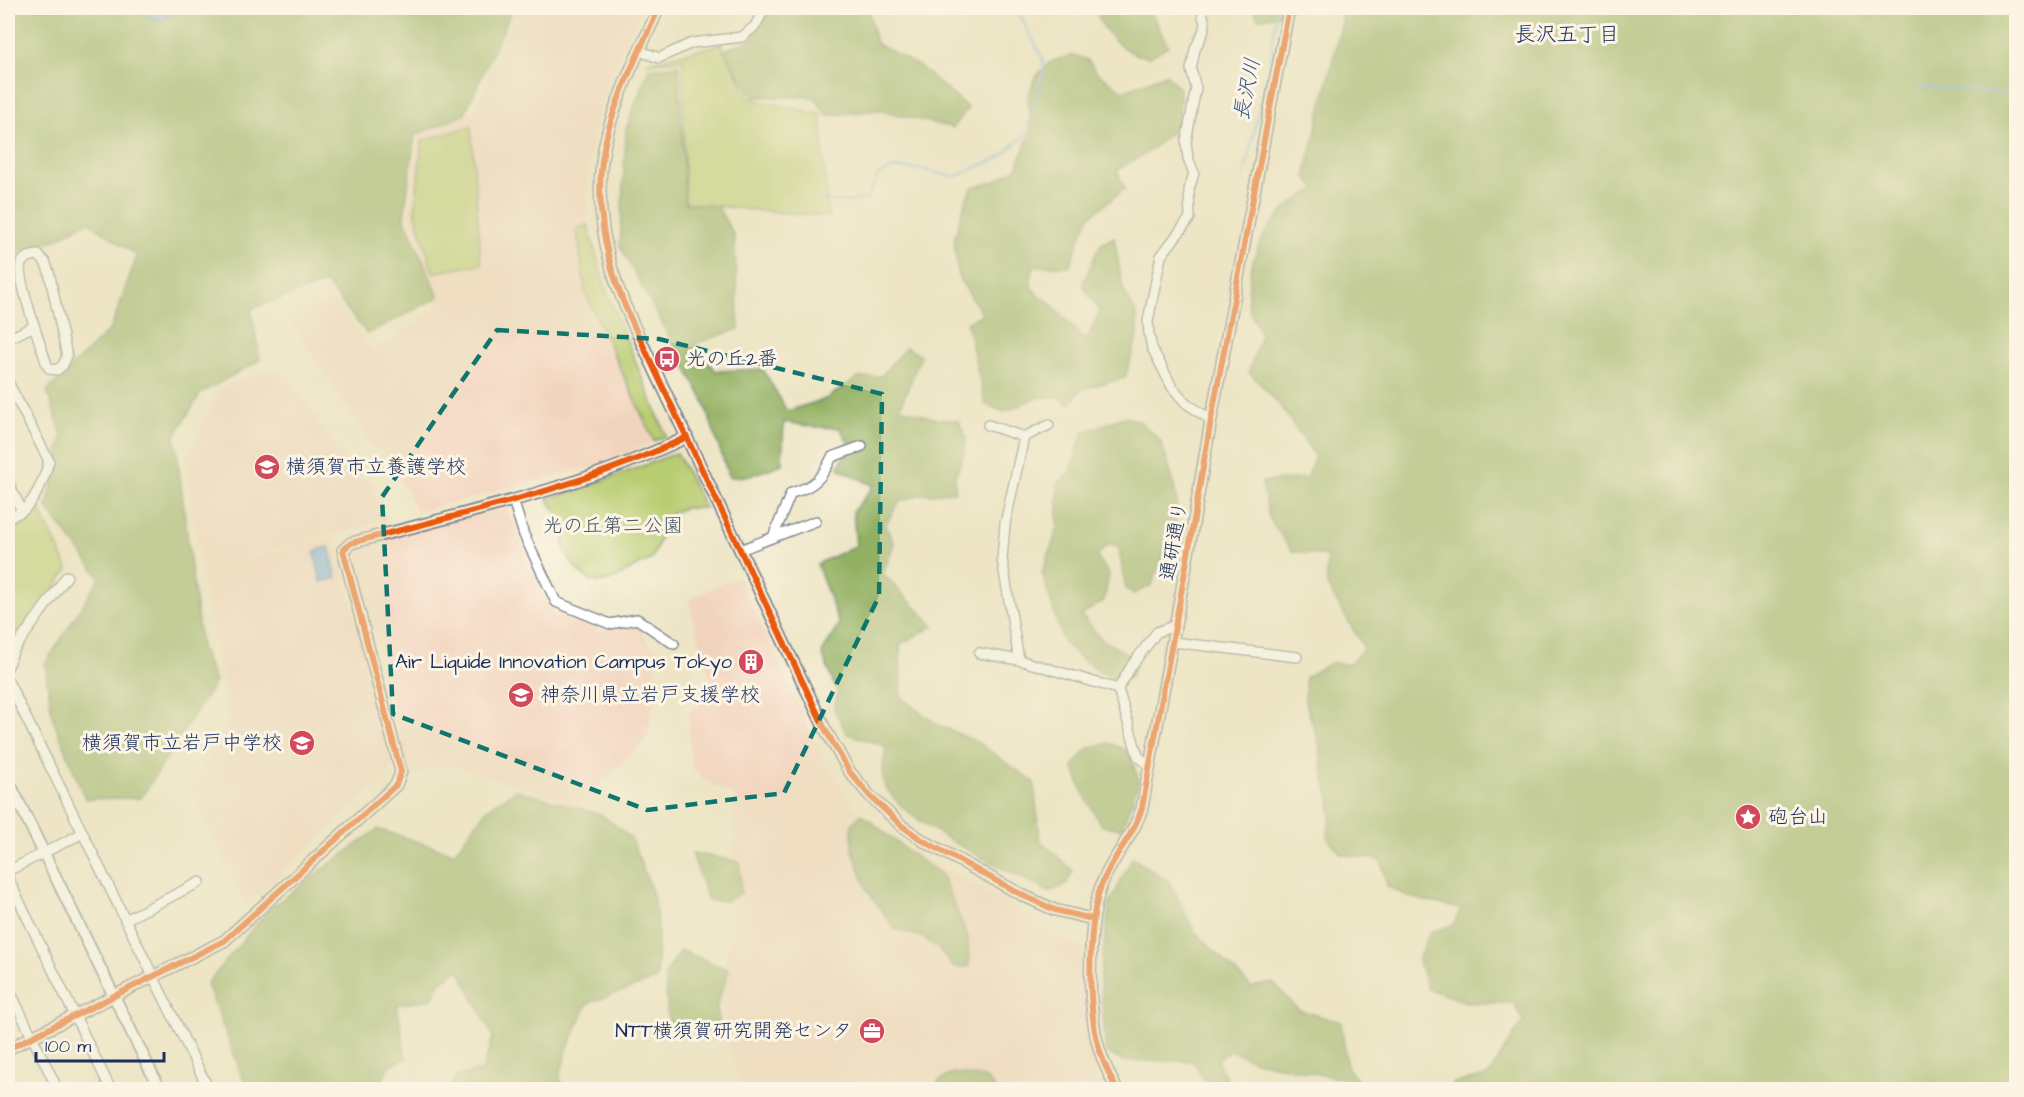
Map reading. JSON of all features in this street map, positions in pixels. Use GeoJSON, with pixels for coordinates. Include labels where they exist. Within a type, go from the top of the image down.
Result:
{"type":"FeatureCollection","features":[{"type":"Feature","properties":{"kind":"street"},"geometry":{"type":"LineString","coordinates":[[659,8],[622,92],[608,132],[600,192],[603,235],[621,300],[834,748],[849,771],[870,796],[902,826],[932,846],[1024,896],[1055,910],[1092,919]]}},
{"type":"Feature","properties":{"kind":"street"},"geometry":{"type":"LineString","coordinates":[[640,51],[659,58],[692,43],[742,37],[755,26],[765,8]]}},
{"type":"Feature","properties":{"kind":"street"},"geometry":{"type":"LineString","coordinates":[[1201,8],[1205,24],[1195,49],[1191,70],[1196,88],[1186,142],[1188,158],[1194,173],[1189,190],[1190,218],[1161,256],[1148,321],[1152,348],[1172,387],[1186,404],[1211,420]]}},
{"type":"Feature","properties":{"kind":"street","name":"通研通り"},"geometry":{"type":"LineString","coordinates":[[1117,1089],[1098,1047],[1091,997],[1092,919],[1103,880],[1138,821],[1150,766],[1211,420],[1289,8]]}},
{"type":"Feature","properties":{"kind":"street"},"geometry":{"type":"LineString","coordinates":[[38,255],[45,262],[49,272],[67,356],[63,365],[57,370],[50,369],[47,365],[34,326],[20,266],[22,261],[28,257],[38,255]]}},
{"type":"Feature","properties":{"kind":"street"},"geometry":{"type":"LineString","coordinates":[[8,339],[34,326]]}},
{"type":"Feature","properties":{"kind":"street"},"geometry":{"type":"LineString","coordinates":[[8,382],[49,461],[32,498],[22,511],[8,518]]}},
{"type":"Feature","properties":{"kind":"street"},"geometry":{"type":"LineString","coordinates":[[988,425],[1024,437],[1049,425]]}},
{"type":"Feature","properties":{"kind":"street"},"geometry":{"type":"LineString","coordinates":[[8,1050],[224,941],[396,785],[401,772],[344,550],[351,543],[513,500],[613,468],[687,437]]}},
{"type":"Feature","properties":{"kind":"street"},"geometry":{"type":"LineString","coordinates":[[1019,660],[1002,559],[1005,524],[1024,437]]}},
{"type":"Feature","properties":{"kind":"street"},"geometry":{"type":"LineString","coordinates":[[773,537],[791,493],[807,489],[825,472],[832,457],[862,446]]}},
{"type":"Feature","properties":{"kind":"street"},"geometry":{"type":"LineString","coordinates":[[8,482],[22,511]]}},
{"type":"Feature","properties":{"kind":"street"},"geometry":{"type":"LineString","coordinates":[[513,500],[524,535],[556,602],[610,624],[637,620],[674,644]]}},
{"type":"Feature","properties":{"kind":"street"},"geometry":{"type":"LineString","coordinates":[[740,550],[816,521]]}},
{"type":"Feature","properties":{"kind":"street"},"geometry":{"type":"LineString","coordinates":[[8,666],[13,651],[68,576]]}},
{"type":"Feature","properties":{"kind":"street"},"geometry":{"type":"LineString","coordinates":[[1150,766],[1138,756],[1118,689],[1132,665],[1157,632],[1176,624]]}},
{"type":"Feature","properties":{"kind":"street"},"geometry":{"type":"LineString","coordinates":[[1173,642],[1297,657]]}},
{"type":"Feature","properties":{"kind":"street"},"geometry":{"type":"LineString","coordinates":[[979,653],[1019,660],[1118,689]]}},
{"type":"Feature","properties":{"kind":"street"},"geometry":{"type":"LineString","coordinates":[[8,681],[10,693],[83,833],[209,1089]]}},
{"type":"Feature","properties":{"kind":"street"},"geometry":{"type":"LineString","coordinates":[[8,780],[160,1089]]}},
{"type":"Feature","properties":{"kind":"street"},"geometry":{"type":"LineString","coordinates":[[8,871],[83,833]]}},
{"type":"Feature","properties":{"kind":"street"},"geometry":{"type":"LineString","coordinates":[[8,878],[111,1089]]}},
{"type":"Feature","properties":{"kind":"street"},"geometry":{"type":"LineString","coordinates":[[125,920],[200,882]]}},
{"type":"Feature","properties":{"kind":"street"},"geometry":{"type":"LineString","coordinates":[[8,987],[58,1089]]}},
{"type":"Feature","properties":{"kind":"street"},"geometry":{"type":"LineString","coordinates":[[8,1085],[10,1089]]}},
{"type":"Feature","properties":{"kind":"highlighted area"},"geometry":{"type":"Polygon","coordinates":[[[497,330],[659,339],[882,394],[879,596],[784,793],[647,810],[393,714],[382,497],[497,330]]]}},
{"type":"Feature","properties":{"kind":"shaded area"},"geometry":{"type":"Polygon","coordinates":[[[516,8],[644,8],[620,51],[596,115],[586,203],[591,246],[601,286],[665,427],[664,438],[588,468],[416,512],[392,460],[372,445],[291,322],[333,298],[373,350],[438,307],[433,279],[410,216],[418,138],[474,111],[516,8]]]}},
{"type":"Feature","properties":{"kind":"shaded area","name":"横須賀市立養護学校"},"geometry":{"type":"Polygon","coordinates":[[[278,368],[282,375],[287,373],[351,472],[372,484],[386,521],[202,568],[185,461],[220,387],[278,368]]]}},
{"type":"Feature","properties":{"kind":"shaded area","name":"神奈川県立岩戸支援学校"},"geometry":{"type":"Polygon","coordinates":[[[507,508],[549,607],[554,612],[598,631],[609,631],[635,623],[657,653],[649,737],[575,806],[460,767],[427,769],[410,779],[354,549],[356,544],[507,508]]]}},
{"type":"Feature","properties":{"kind":"shaded area","name":"横須賀市立岩戸中学校"},"geometry":{"type":"Polygon","coordinates":[[[334,537],[392,766],[389,774],[245,907],[191,789],[230,720],[200,570],[334,537]]]}},
{"type":"Feature","properties":{"kind":"shaded area"},"geometry":{"type":"Polygon","coordinates":[[[738,576],[825,763],[855,808],[880,830],[921,857],[1005,902],[1050,931],[1084,949],[1085,1018],[1092,1061],[1103,1089],[743,1089],[731,1055],[722,1000],[731,920],[736,797],[707,781],[691,766],[688,713],[714,692],[688,600],[738,576]]]}},
{"type":"Feature","properties":{"kind":"green space"},"geometry":{"type":"Polygon","coordinates":[[[8,8],[513,8],[464,115],[415,135],[404,217],[439,297],[367,334],[326,283],[251,309],[260,360],[201,393],[175,435],[201,647],[215,682],[141,798],[85,799],[52,716],[45,664],[100,578],[47,508],[62,435],[47,391],[111,328],[137,256],[88,221],[57,239],[8,257],[8,8]]]}},
{"type":"Feature","properties":{"kind":"green space"},"geometry":{"type":"Polygon","coordinates":[[[769,8],[868,8],[876,43],[919,66],[968,108],[953,128],[878,110],[827,116],[815,97],[753,97],[723,51],[752,39],[769,8]]]}},
{"type":"Feature","properties":{"kind":"green space"},"geometry":{"type":"Polygon","coordinates":[[[1096,8],[1149,8],[1168,46],[1150,57],[1131,52],[1108,33],[1100,21],[1096,8]]]}},
{"type":"Feature","properties":{"kind":"green space"},"geometry":{"type":"Polygon","coordinates":[[[1252,8],[1293,8],[1272,17],[1258,18],[1252,8]]]}},
{"type":"Feature","properties":{"kind":"green space"},"geometry":{"type":"Polygon","coordinates":[[[1341,8],[2016,8],[2016,1089],[1449,1089],[1453,1083],[1488,1076],[1523,1021],[1514,1003],[1469,1003],[1428,989],[1418,960],[1430,932],[1453,925],[1461,909],[1408,897],[1387,886],[1381,860],[1341,854],[1327,837],[1331,816],[1330,798],[1318,739],[1305,702],[1305,677],[1331,663],[1350,664],[1364,648],[1327,585],[1327,556],[1292,551],[1269,518],[1262,482],[1307,478],[1315,456],[1279,404],[1249,372],[1261,334],[1248,305],[1252,267],[1256,252],[1270,226],[1290,205],[1316,189],[1305,176],[1342,22],[1341,8]]]}},
{"type":"Feature","properties":{"kind":"green space"},"geometry":{"type":"Polygon","coordinates":[[[722,44],[748,98],[821,114],[828,217],[685,203],[683,60],[646,63],[722,44]]]}},
{"type":"Feature","properties":{"kind":"green space"},"geometry":{"type":"Polygon","coordinates":[[[1073,55],[1088,60],[1096,72],[1123,91],[1166,74],[1180,89],[1179,126],[1148,152],[1117,170],[1125,189],[1090,216],[1070,266],[1034,266],[1030,283],[1038,296],[1048,301],[1086,341],[1100,311],[1082,285],[1100,245],[1114,237],[1123,290],[1137,314],[1138,335],[1125,378],[1082,389],[1069,405],[1060,397],[1036,398],[1004,412],[985,404],[967,323],[982,314],[958,276],[954,240],[966,199],[973,187],[994,182],[1017,168],[1031,129],[1028,98],[1035,77],[1050,62],[1073,55]]]}},
{"type":"Feature","properties":{"kind":"green space"},"geometry":{"type":"Polygon","coordinates":[[[679,65],[685,203],[717,206],[734,235],[739,329],[694,344],[716,371],[763,369],[787,411],[826,399],[857,378],[881,376],[906,347],[921,356],[900,408],[937,419],[958,420],[966,437],[964,454],[955,476],[955,492],[918,495],[899,502],[885,525],[894,543],[883,574],[934,626],[900,644],[901,698],[938,725],[977,742],[1034,782],[1040,840],[1073,871],[1066,885],[1049,892],[958,845],[911,814],[894,799],[884,783],[886,746],[847,734],[834,709],[838,692],[822,653],[839,624],[817,564],[856,546],[853,511],[874,486],[838,468],[850,445],[840,428],[784,422],[782,464],[750,476],[729,477],[703,399],[620,246],[626,129],[649,69],[679,65]]]}},
{"type":"Feature","properties":{"kind":"green space"},"geometry":{"type":"Polygon","coordinates":[[[471,126],[481,264],[433,273],[415,211],[422,141],[471,126]]]}},
{"type":"Feature","properties":{"kind":"green space"},"geometry":{"type":"Polygon","coordinates":[[[588,225],[605,287],[666,436],[654,441],[585,292],[577,228],[588,225]]]}},
{"type":"Feature","properties":{"kind":"green space"},"geometry":{"type":"Polygon","coordinates":[[[1124,417],[1138,420],[1160,440],[1177,500],[1175,533],[1152,585],[1134,594],[1126,589],[1118,545],[1107,545],[1097,556],[1109,575],[1104,601],[1081,615],[1101,639],[1138,660],[1131,678],[1116,680],[1080,658],[1063,641],[1042,573],[1058,528],[1058,483],[1070,472],[1083,432],[1124,417]]]}},
{"type":"Feature","properties":{"kind":"green space","name":"光の丘第二公園"},"geometry":{"type":"Polygon","coordinates":[[[677,453],[705,508],[684,508],[673,512],[667,521],[652,559],[611,580],[592,581],[582,575],[566,554],[564,538],[567,528],[547,499],[677,453]]]}},
{"type":"Feature","properties":{"kind":"green space"},"geometry":{"type":"Polygon","coordinates":[[[39,508],[68,569],[8,657],[8,524],[39,508]]]}},
{"type":"Feature","properties":{"kind":"green space"},"geometry":{"type":"Polygon","coordinates":[[[1109,743],[1129,751],[1139,781],[1122,829],[1101,825],[1081,789],[1073,766],[1088,748],[1109,743]]]}},
{"type":"Feature","properties":{"kind":"green space"},"geometry":{"type":"Polygon","coordinates":[[[516,790],[602,815],[631,838],[653,894],[658,925],[657,979],[588,1003],[568,1047],[559,1078],[566,1089],[448,1089],[457,1076],[483,1070],[493,1037],[459,969],[441,981],[432,999],[397,1005],[406,1058],[389,1066],[382,1081],[386,1089],[247,1089],[207,984],[269,909],[378,829],[454,853],[487,809],[516,790]]]}},
{"type":"Feature","properties":{"kind":"green space"},"geometry":{"type":"Polygon","coordinates":[[[862,814],[909,852],[941,874],[968,937],[969,967],[953,967],[939,949],[922,937],[895,929],[867,890],[852,848],[852,823],[862,814]]]}},
{"type":"Feature","properties":{"kind":"green space"},"geometry":{"type":"Polygon","coordinates":[[[692,853],[740,862],[741,893],[726,901],[708,901],[692,853]]]}},
{"type":"Feature","properties":{"kind":"green space"},"geometry":{"type":"Polygon","coordinates":[[[1132,858],[1169,881],[1195,932],[1251,987],[1273,983],[1299,1010],[1341,1022],[1347,1067],[1358,1080],[1255,1061],[1231,1050],[1217,1060],[1232,1089],[1210,1089],[1193,1061],[1122,1061],[1106,1052],[1100,979],[1109,905],[1132,858]]]}},
{"type":"Feature","properties":{"kind":"green space"},"geometry":{"type":"Polygon","coordinates":[[[680,950],[729,970],[717,1005],[719,1036],[668,1021],[665,975],[680,950]]]}},
{"type":"Feature","properties":{"kind":"green space"},"geometry":{"type":"Polygon","coordinates":[[[953,1073],[986,1078],[995,1089],[938,1089],[938,1082],[953,1073]]]}},
{"type":"Feature","properties":{"kind":"water"},"geometry":{"type":"Polygon","coordinates":[[[125,8],[179,8],[161,21],[125,8]]]}},
{"type":"Feature","properties":{"kind":"water"},"geometry":{"type":"Polygon","coordinates":[[[329,547],[337,578],[321,582],[314,551],[329,547]]]}},
{"type":"Feature","properties":{"kind":"waterway"},"geometry":{"type":"LineString","coordinates":[[817,200],[848,202],[867,199],[878,175],[893,168],[919,169],[954,177],[1000,157],[1023,137],[1037,99],[1044,70],[1043,59],[1021,17],[1019,8]]}},
{"type":"Feature","properties":{"kind":"waterway","name":"長沢川"},"geometry":{"type":"LineString","coordinates":[[1244,176],[1267,73],[1278,8]]}},
{"type":"Feature","properties":{"kind":"waterway"},"geometry":{"type":"LineString","coordinates":[[1918,86],[2003,94],[2016,89]]}},
{"type":"Feature","properties":{"kind":"cycle path"},"geometry":{"type":"LineString","coordinates":[[659,8],[618,99],[608,131],[600,180],[603,230],[608,254],[633,324],[825,729],[849,771],[870,796],[902,826],[922,840],[1024,896],[1055,910],[1092,919]]}},
{"type":"Feature","properties":{"kind":"cycle path"},"geometry":{"type":"LineString","coordinates":[[1117,1090],[1101,1054],[1092,1010],[1090,963],[1094,917],[1103,881],[1134,827],[1142,808],[1211,420],[1289,8]]}},
{"type":"Feature","properties":{"kind":"cycle path"},"geometry":{"type":"LineString","coordinates":[[8,1049],[224,941],[396,785],[401,772],[343,550],[351,543],[564,485],[606,471],[687,437]]}},
{"type":"Feature","properties":{"kind":"place","name":"光の丘2番"},"geometry":{"type":"Point","coordinates":[667,359]}},
{"type":"Feature","properties":{"kind":"place","name":"横須賀市立養護学校"},"geometry":{"type":"Point","coordinates":[267,467]}},
{"type":"Feature","properties":{"kind":"place","name":"Air Liquide Innovation Campus Tokyo"},"geometry":{"type":"Point","coordinates":[751,662]}},
{"type":"Feature","properties":{"kind":"place","name":"神奈川県立岩戸支援学校"},"geometry":{"type":"Point","coordinates":[521,695]}},
{"type":"Feature","properties":{"kind":"place","name":"横須賀市立岩戸中学校"},"geometry":{"type":"Point","coordinates":[302,743]}},
{"type":"Feature","properties":{"kind":"place","name":"砲台山"},"geometry":{"type":"Point","coordinates":[1748,817]}},
{"type":"Feature","properties":{"kind":"place","name":"NTT横須賀研究開発センタ"},"geometry":{"type":"Point","coordinates":[872,1031]}},
{"type":"Feature","properties":{"kind":"district","name":"長沢五丁目"},"geometry":{"type":"Point","coordinates":[1567,34]}}]}
